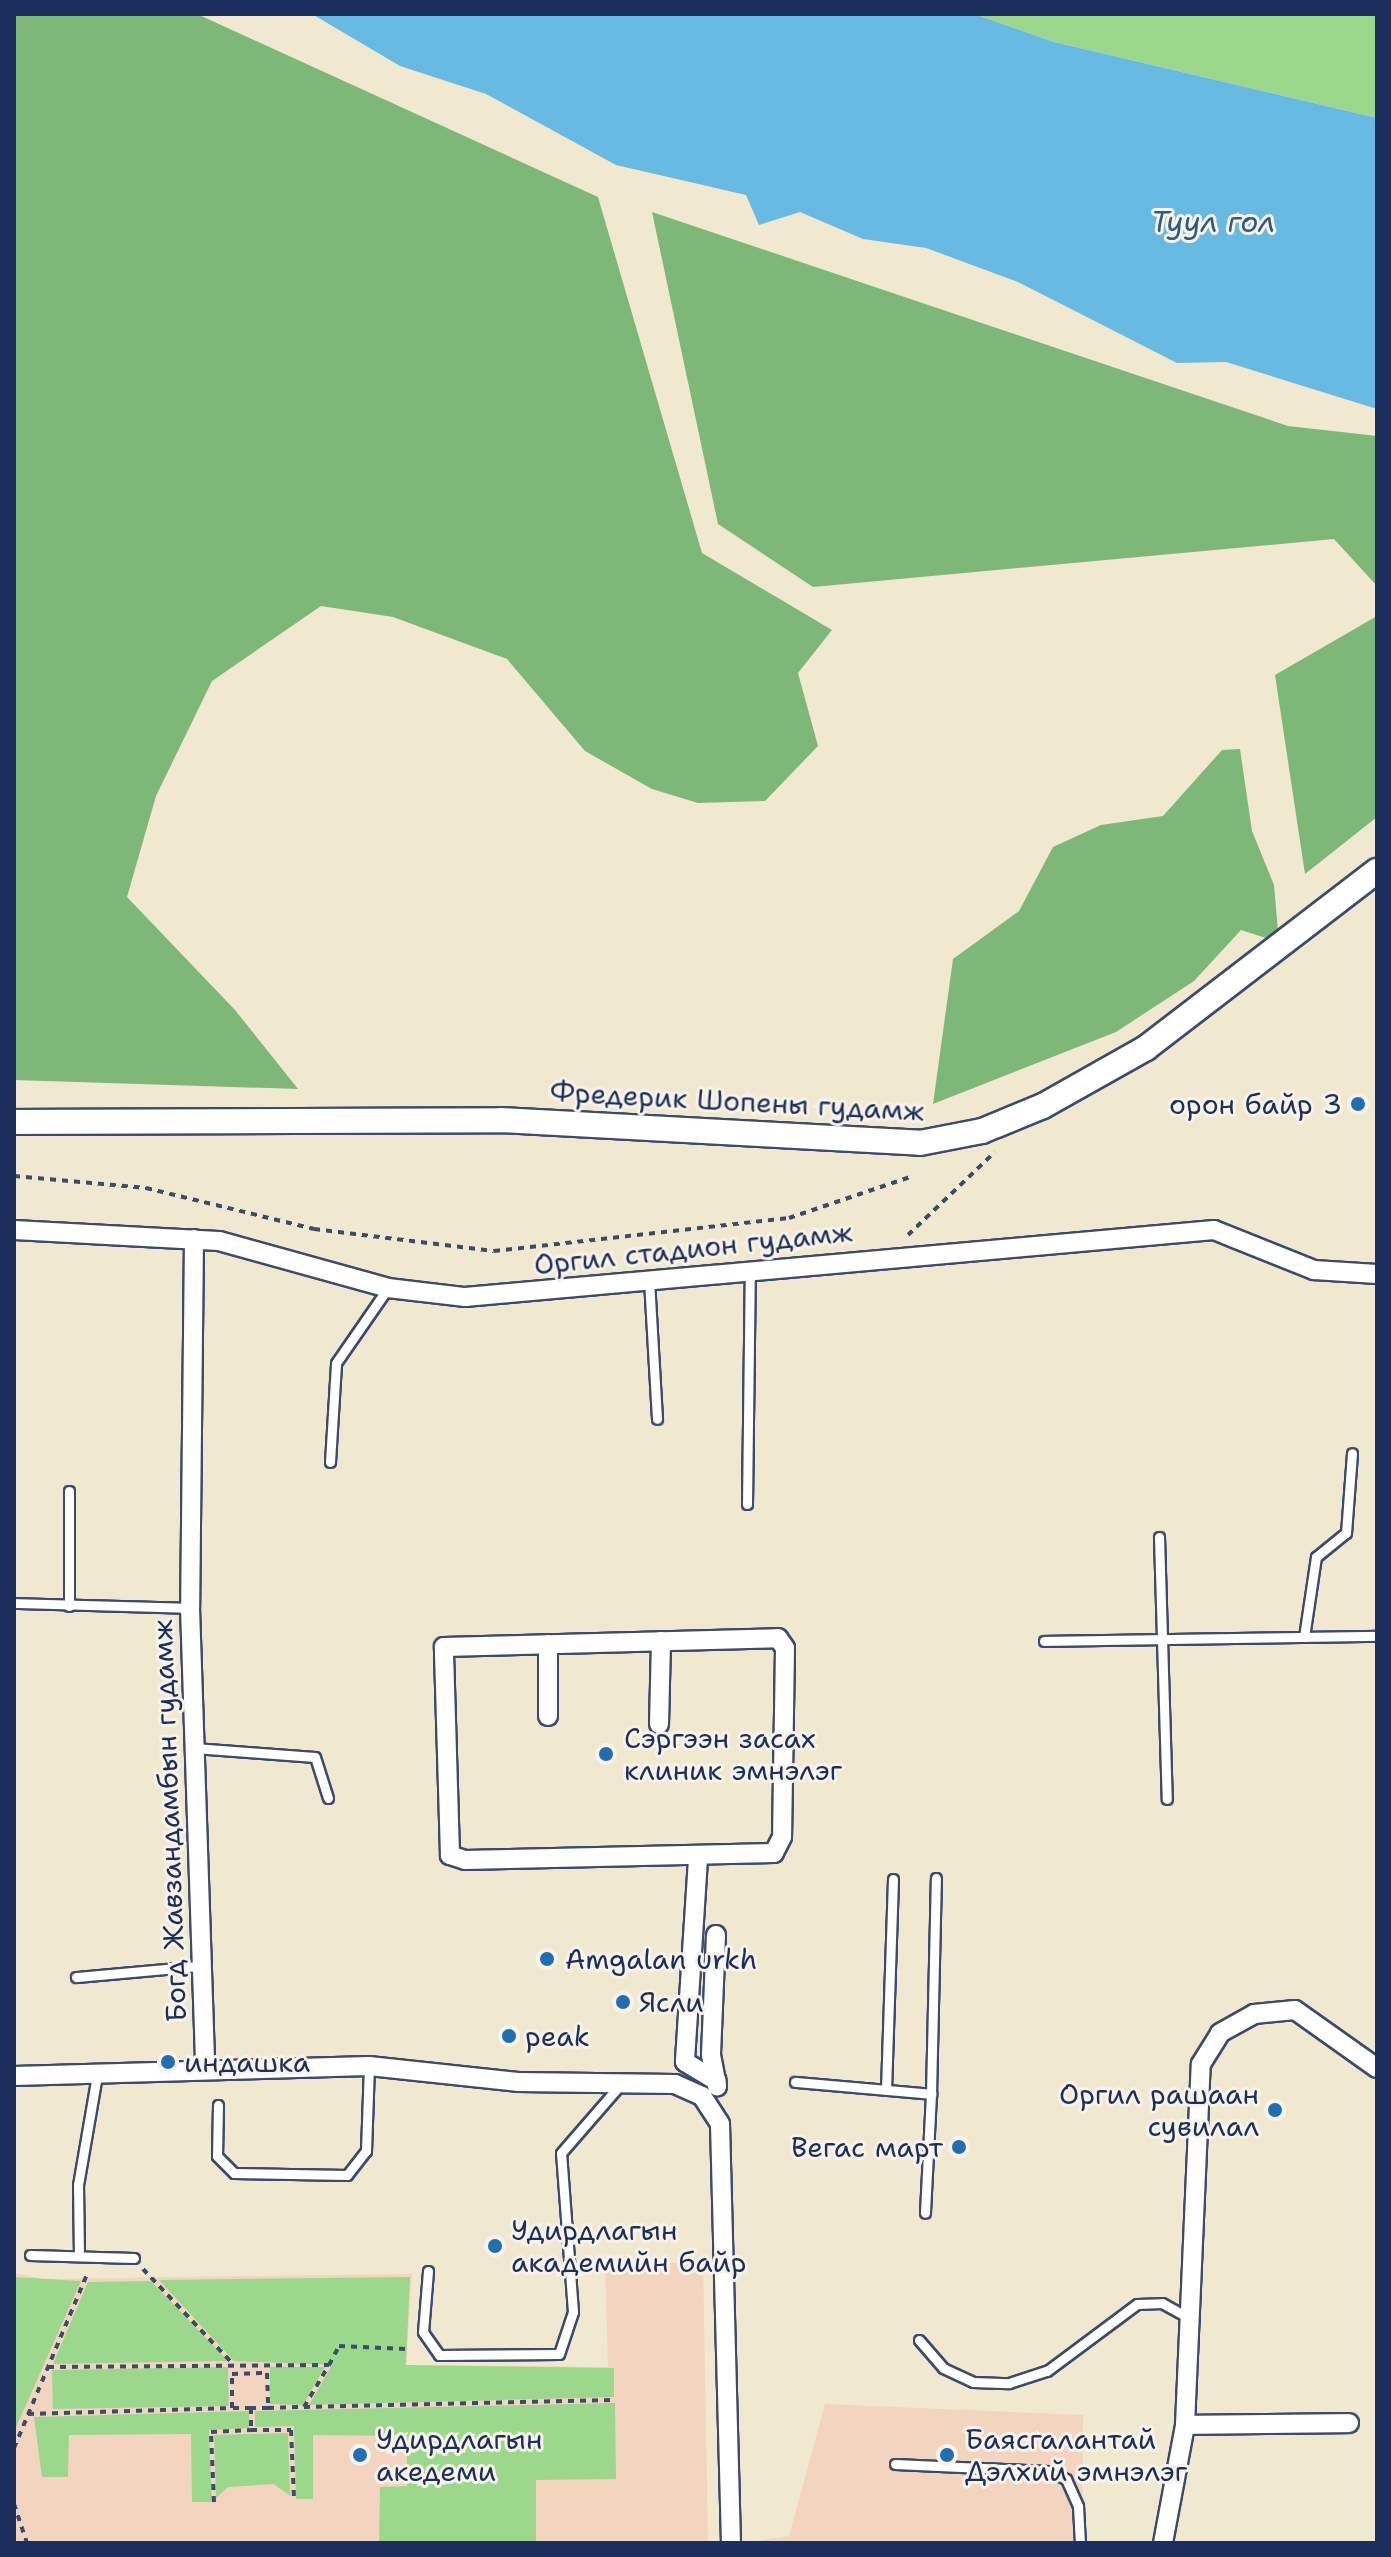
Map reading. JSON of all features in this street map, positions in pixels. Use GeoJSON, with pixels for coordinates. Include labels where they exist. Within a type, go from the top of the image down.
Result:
{"type":"FeatureCollection","features":[{"type":"Feature","properties":{"kind":"street","name":"Фредерик Шопены гудамж"},"geometry":{"type":"LineString","coordinates":[[14,1122],[501,1120],[935,1140],[1043,1106],[1146,1048],[1377,871]]}},
{"type":"Feature","properties":{"kind":"street","name":"Оргил стадион гудамж"},"geometry":{"type":"LineString","coordinates":[[14,1230],[194,1239],[388,1288],[500,1298],[887,1255],[1214,1230],[1314,1270],[1377,1274]]}},
{"type":"Feature","properties":{"kind":"street","name":"Богд Жавзандамбын гудамж"},"geometry":{"type":"LineString","coordinates":[[194,1239],[190,1608],[192,1748],[205,2070]]}},
{"type":"Feature","properties":{"kind":"street"},"geometry":{"type":"LineString","coordinates":[[766,1636],[785,1648],[782,1837],[774,1853],[759,1858],[698,1859],[450,1855],[444,1647],[548,1644],[766,1636]]}},
{"type":"Feature","properties":{"kind":"street"},"geometry":{"type":"LineString","coordinates":[[659,1724],[661,1641]]}},
{"type":"Feature","properties":{"kind":"street"},"geometry":{"type":"LineString","coordinates":[[548,1644],[548,1716]]}},
{"type":"Feature","properties":{"kind":"street"},"geometry":{"type":"LineString","coordinates":[[698,1859],[685,2062],[717,2081]]}},
{"type":"Feature","properties":{"kind":"street"},"geometry":{"type":"LineString","coordinates":[[716,1935],[711,2055],[717,2081],[720,2124],[731,2543]]}},
{"type":"Feature","properties":{"kind":"street"},"geometry":{"type":"LineString","coordinates":[[1163,2543],[1185,2425],[1185,2316],[1201,2064],[1220,2033],[1254,2014],[1295,2010],[1377,2068]]}},
{"type":"Feature","properties":{"kind":"street"},"geometry":{"type":"LineString","coordinates":[[14,2076],[369,2066],[691,2090],[713,2105],[720,2124]]}},
{"type":"Feature","properties":{"kind":"street"},"geometry":{"type":"LineString","coordinates":[[1185,2425],[1349,2423]]}},
{"type":"Feature","properties":{"kind":"lane"},"geometry":{"type":"LineString","coordinates":[[747,1504],[750,1269]]}},
{"type":"Feature","properties":{"kind":"lane"},"geometry":{"type":"LineString","coordinates":[[649,1280],[657,1419]]}},
{"type":"Feature","properties":{"kind":"lane"},"geometry":{"type":"LineString","coordinates":[[330,1462],[336,1363],[388,1288]]}},
{"type":"Feature","properties":{"kind":"lane"},"geometry":{"type":"LineString","coordinates":[[1304,1637],[1316,1557],[1346,1533],[1352,1453]]}},
{"type":"Feature","properties":{"kind":"lane"},"geometry":{"type":"LineString","coordinates":[[69,1491],[69,1606]]}},
{"type":"Feature","properties":{"kind":"lane"},"geometry":{"type":"LineString","coordinates":[[1159,1537],[1168,1639],[1167,1799]]}},
{"type":"Feature","properties":{"kind":"lane"},"geometry":{"type":"LineString","coordinates":[[14,1603],[190,1608]]}},
{"type":"Feature","properties":{"kind":"lane"},"geometry":{"type":"LineString","coordinates":[[1044,1641],[1377,1636]]}},
{"type":"Feature","properties":{"kind":"lane"},"geometry":{"type":"LineString","coordinates":[[192,1748],[315,1757],[328,1798]]}},
{"type":"Feature","properties":{"kind":"lane"},"geometry":{"type":"LineString","coordinates":[[925,2213],[936,1878]]}},
{"type":"Feature","properties":{"kind":"lane"},"geometry":{"type":"LineString","coordinates":[[886,2090],[893,1879]]}},
{"type":"Feature","properties":{"kind":"lane"},"geometry":{"type":"LineString","coordinates":[[76,1977],[200,1966]]}},
{"type":"Feature","properties":{"kind":"lane"},"geometry":{"type":"LineString","coordinates":[[218,2105],[217,2156],[234,2173],[347,2175],[366,2151],[369,2066]]}},
{"type":"Feature","properties":{"kind":"lane"},"geometry":{"type":"LineString","coordinates":[[79,2256],[78,2185],[97,2075]]}},
{"type":"Feature","properties":{"kind":"lane"},"geometry":{"type":"LineString","coordinates":[[795,2082],[931,2094]]}},
{"type":"Feature","properties":{"kind":"lane"},"geometry":{"type":"LineString","coordinates":[[428,2271],[423,2332],[439,2355],[559,2354],[573,2312],[561,2153],[621,2084]]}},
{"type":"Feature","properties":{"kind":"lane"},"geometry":{"type":"LineString","coordinates":[[30,2255],[134,2258]]}},
{"type":"Feature","properties":{"kind":"lane"},"geometry":{"type":"LineString","coordinates":[[919,2340],[943,2368],[973,2382],[1009,2383],[1047,2371],[1137,2304],[1162,2303],[1185,2316]]}},
{"type":"Feature","properties":{"kind":"lane"},"geometry":{"type":"LineString","coordinates":[[895,2464],[1048,2471],[1066,2479],[1078,2506],[1080,2543]]}},
{"type":"Feature","properties":{"kind":"path"},"geometry":{"type":"LineString","coordinates":[[887,1255],[998,1149]]}},
{"type":"Feature","properties":{"kind":"path"},"geometry":{"type":"LineString","coordinates":[[14,1176],[146,1188],[314,1229],[494,1251],[789,1218],[913,1176]]}},
{"type":"Feature","properties":{"kind":"path"},"geometry":{"type":"LineString","coordinates":[[14,2448],[95,2257]]}},
{"type":"Feature","properties":{"kind":"path"},"geometry":{"type":"LineString","coordinates":[[134,2258],[233,2364]]}},
{"type":"Feature","properties":{"kind":"path"},"geometry":{"type":"LineString","coordinates":[[304,2407],[339,2346],[406,2349]]}},
{"type":"Feature","properties":{"kind":"path"},"geometry":{"type":"LineString","coordinates":[[250,2364],[250,2373]]}},
{"type":"Feature","properties":{"kind":"path"},"geometry":{"type":"LineString","coordinates":[[48,2367],[329,2365]]}},
{"type":"Feature","properties":{"kind":"path"},"geometry":{"type":"LineString","coordinates":[[232,2408],[232,2374],[267,2373],[268,2408]]}},
{"type":"Feature","properties":{"kind":"path"},"geometry":{"type":"LineString","coordinates":[[28,2414],[614,2400]]}},
{"type":"Feature","properties":{"kind":"path"},"geometry":{"type":"LineString","coordinates":[[251,2408],[251,2430]]}},
{"type":"Feature","properties":{"kind":"path"},"geometry":{"type":"LineString","coordinates":[[214,2502],[211,2432],[251,2430],[291,2430],[294,2499]]}},
{"type":"Feature","properties":{"kind":"path"},"geometry":{"type":"LineString","coordinates":[[14,2504],[27,2543]]}},
{"type":"Feature","properties":{"kind":"shaded area","name":"Удирдлагын акедеми"},"geometry":{"type":"Polygon","coordinates":[[[605,2261],[703,2264],[708,2543],[14,2543],[14,2273],[43,2279],[412,2274],[406,2365],[608,2367],[605,2261]]]}},
{"type":"Feature","properties":{"kind":"shaded area","name":"Баясгалантай Дэлхий эмнэлэг"},"geometry":{"type":"Polygon","coordinates":[[[825,2404],[1083,2415],[1082,2543],[743,2543],[789,2536],[825,2404]]]}},
{"type":"Feature","properties":{"kind":"green space"},"geometry":{"type":"Polygon","coordinates":[[[14,14],[197,14],[598,197],[702,553],[832,630],[798,673],[818,746],[765,801],[698,803],[652,789],[585,751],[507,659],[393,617],[321,606],[212,681],[156,796],[127,897],[235,1010],[298,1089],[14,1080],[14,14]]]}},
{"type":"Feature","properties":{"kind":"green space"},"geometry":{"type":"Polygon","coordinates":[[[974,14],[1377,14],[1377,118],[1054,42],[974,14]]]}},
{"type":"Feature","properties":{"kind":"green space"},"geometry":{"type":"Polygon","coordinates":[[[652,212],[1288,426],[1377,436],[1377,586],[1334,539],[813,587],[718,524],[652,212]]]}},
{"type":"Feature","properties":{"kind":"green space"},"geometry":{"type":"Polygon","coordinates":[[[1377,616],[1377,817],[1305,874],[1275,675],[1377,616]]]}},
{"type":"Feature","properties":{"kind":"green space"},"geometry":{"type":"Polygon","coordinates":[[[1240,749],[1252,831],[1274,885],[1278,931],[1269,939],[1241,930],[1194,981],[1116,1032],[933,1104],[953,959],[1019,911],[1053,847],[1101,825],[1163,816],[1222,750],[1240,749]]]}},
{"type":"Feature","properties":{"kind":"green space"},"geometry":{"type":"Polygon","coordinates":[[[14,2277],[81,2281],[14,2432],[14,2277]]]}},
{"type":"Feature","properties":{"kind":"green space"},"geometry":{"type":"Polygon","coordinates":[[[410,2277],[406,2365],[614,2368],[614,2397],[309,2405],[332,2365],[234,2361],[159,2280],[410,2277]]]}},
{"type":"Feature","properties":{"kind":"green space"},"geometry":{"type":"Polygon","coordinates":[[[151,2281],[228,2361],[53,2364],[88,2282],[151,2281]]]}},
{"type":"Feature","properties":{"kind":"green space"},"geometry":{"type":"Polygon","coordinates":[[[228,2367],[229,2406],[53,2409],[52,2370],[228,2367]]]}},
{"type":"Feature","properties":{"kind":"green space"},"geometry":{"type":"Polygon","coordinates":[[[270,2367],[325,2367],[303,2405],[270,2404],[270,2367]]]}},
{"type":"Feature","properties":{"kind":"green space"},"geometry":{"type":"Polygon","coordinates":[[[615,2403],[616,2479],[536,2480],[536,2543],[379,2543],[380,2487],[407,2486],[407,2436],[313,2435],[313,2499],[296,2499],[294,2426],[255,2427],[255,2411],[615,2403]]]}},
{"type":"Feature","properties":{"kind":"green space"},"geometry":{"type":"Polygon","coordinates":[[[249,2411],[249,2428],[209,2430],[212,2502],[192,2502],[191,2434],[69,2435],[68,2477],[42,2477],[34,2417],[249,2411]]]}},
{"type":"Feature","properties":{"kind":"green space"},"geometry":{"type":"Polygon","coordinates":[[[288,2433],[290,2496],[274,2484],[228,2487],[216,2498],[214,2435],[288,2433]]]}},
{"type":"Feature","properties":{"kind":"water","name":"Туул гол"},"geometry":{"type":"Polygon","coordinates":[[[312,14],[974,14],[1054,42],[1377,118],[1377,409],[1226,362],[1177,363],[1018,282],[926,248],[863,239],[800,212],[759,225],[746,195],[616,165],[486,94],[400,66],[312,14]]]}},
{"type":"Feature","properties":{"kind":"place","name":"орон байр 3"},"geometry":{"type":"Point","coordinates":[1358,1104]}},
{"type":"Feature","properties":{"kind":"place","name":"Сэргээн засах клиник эмнэлэг"},"geometry":{"type":"Point","coordinates":[606,1754]}},
{"type":"Feature","properties":{"kind":"place","name":"Amgalan urkh"},"geometry":{"type":"Point","coordinates":[547,1959]}},
{"type":"Feature","properties":{"kind":"place","name":"Ясли"},"geometry":{"type":"Point","coordinates":[623,2002]}},
{"type":"Feature","properties":{"kind":"place","name":"peak"},"geometry":{"type":"Point","coordinates":[509,2036]}},
{"type":"Feature","properties":{"kind":"place","name":"индашка"},"geometry":{"type":"Point","coordinates":[168,2062]}},
{"type":"Feature","properties":{"kind":"place","name":"Оргил рашаан сувилал"},"geometry":{"type":"Point","coordinates":[1275,2110]}},
{"type":"Feature","properties":{"kind":"place","name":"Вегас март"},"geometry":{"type":"Point","coordinates":[959,2147]}},
{"type":"Feature","properties":{"kind":"place","name":"Удирдлагын академийн байр"},"geometry":{"type":"Point","coordinates":[495,2246]}},
{"type":"Feature","properties":{"kind":"place","name":"Удирдлагын акедеми"},"geometry":{"type":"Point","coordinates":[360,2455]}},
{"type":"Feature","properties":{"kind":"place","name":"Баясгалантай Дэлхий эмнэлэг"},"geometry":{"type":"Point","coordinates":[947,2455]}}]}
